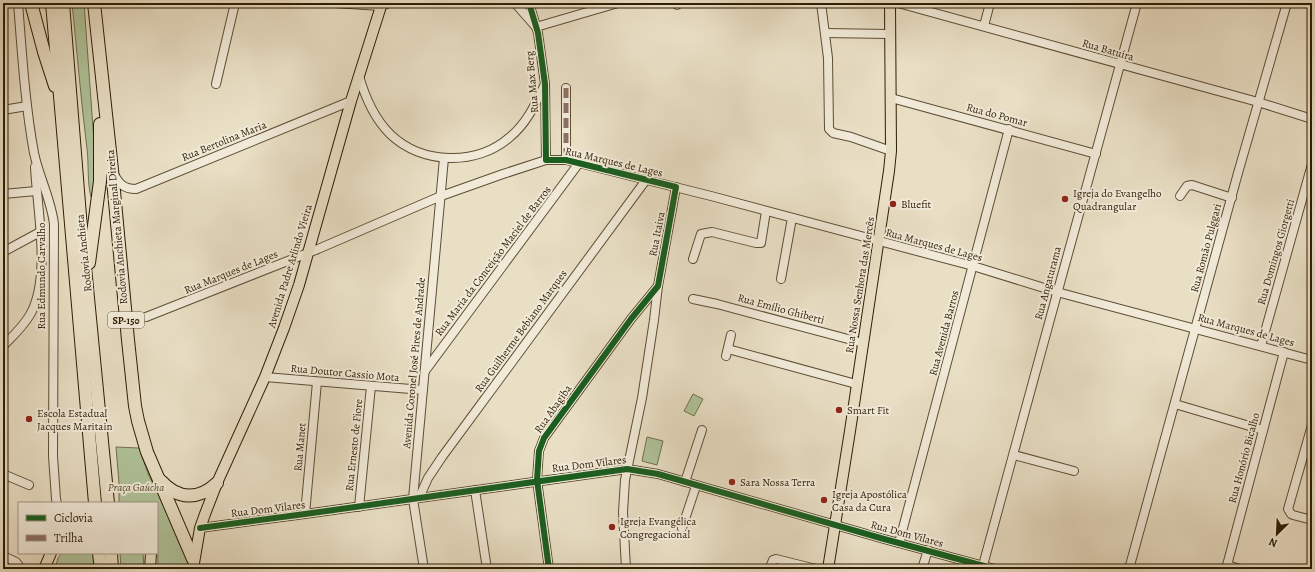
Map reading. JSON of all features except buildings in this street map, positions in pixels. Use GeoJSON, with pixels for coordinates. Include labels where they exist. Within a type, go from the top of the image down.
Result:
{"type":"FeatureCollection","features":[{"type":"Feature","properties":{"kind":"highway"},"geometry":{"type":"LineString","coordinates":[[31,3],[44,52],[61,102]]}},
{"type":"Feature","properties":{"kind":"highway","name":"Rodovia Anchieta"},"geometry":{"type":"LineString","coordinates":[[52,3],[95,499]]}},
{"type":"Feature","properties":{"kind":"highway","name":"Rodovia Anchieta"},"geometry":{"type":"LineString","coordinates":[[63,3],[80,216],[107,498]]}},
{"type":"Feature","properties":{"kind":"highway","name":"Rodovia Anchieta Marginal Direita"},"geometry":{"type":"LineString","coordinates":[[94,3],[135,406],[147,452],[193,564]]}},
{"type":"Feature","properties":{"kind":"highway"},"geometry":{"type":"LineString","coordinates":[[87,278],[100,181],[101,70]]}},
{"type":"Feature","properties":{"kind":"highway"},"geometry":{"type":"LineString","coordinates":[[158,478],[174,492],[190,496],[205,492],[217,483]]}},
{"type":"Feature","properties":{"kind":"highway"},"geometry":{"type":"LineString","coordinates":[[99,554],[101,569]]}},
{"type":"Feature","properties":{"kind":"highway"},"geometry":{"type":"LineString","coordinates":[[111,554],[112,569]]}},
{"type":"Feature","properties":{"kind":"main road","name":"Rua Nossa Senhora das Mercês"},"geometry":{"type":"LineString","coordinates":[[828,569],[879,241],[891,151],[890,3]]}},
{"type":"Feature","properties":{"kind":"main road","name":"Avenida Padre Arlindo Vieira"},"geometry":{"type":"LineString","coordinates":[[193,564],[200,528],[217,483],[265,377],[284,328],[308,253],[351,101],[384,4]]}},
{"type":"Feature","properties":{"kind":"main road"},"geometry":{"type":"LineString","coordinates":[[44,567],[50,554]]}},
{"type":"Feature","properties":{"kind":"main road"},"geometry":{"type":"LineString","coordinates":[[150,569],[151,554]]}},
{"type":"Feature","properties":{"kind":"street","name":"Rua Edmundo Carvalho"},"geometry":{"type":"LineString","coordinates":[[18,3],[27,106],[34,154],[52,210],[54,224],[53,456],[57,502]]}},
{"type":"Feature","properties":{"kind":"street"},"geometry":{"type":"LineString","coordinates":[[216,84],[235,3]]}},
{"type":"Feature","properties":{"kind":"street"},"geometry":{"type":"LineString","coordinates":[[334,3],[384,4]]}},
{"type":"Feature","properties":{"kind":"street"},"geometry":{"type":"LineString","coordinates":[[515,3],[536,27],[618,3]]}},
{"type":"Feature","properties":{"kind":"street","name":"Rua Max Berg"},"geometry":{"type":"LineString","coordinates":[[529,3],[538,33],[544,84],[546,160]]}},
{"type":"Feature","properties":{"kind":"street"},"geometry":{"type":"LineString","coordinates":[[821,3],[828,58],[828,129],[833,133],[851,137],[891,151]]}},
{"type":"Feature","properties":{"kind":"street","name":"Rua Batuíra"},"geometry":{"type":"LineString","coordinates":[[898,3],[1258,102],[1312,119]]}},
{"type":"Feature","properties":{"kind":"street"},"geometry":{"type":"LineString","coordinates":[[984,26],[990,3]]}},
{"type":"Feature","properties":{"kind":"street","name":"Rua Angaturama"},"geometry":{"type":"LineString","coordinates":[[982,567],[1138,3]]}},
{"type":"Feature","properties":{"kind":"street","name":"Rua Romão Pulggari"},"geometry":{"type":"LineString","coordinates":[[1129,569],[1286,3]]}},
{"type":"Feature","properties":{"kind":"street"},"geometry":{"type":"LineString","coordinates":[[825,33],[890,34]]}},
{"type":"Feature","properties":{"kind":"street"},"geometry":{"type":"LineString","coordinates":[[359,76],[368,101],[378,119],[391,134],[406,146],[422,153],[444,158],[462,158],[481,154],[510,138],[527,119],[536,104],[544,84]]}},
{"type":"Feature","properties":{"kind":"street"},"geometry":{"type":"LineString","coordinates":[[566,88],[566,160]]}},
{"type":"Feature","properties":{"kind":"street","name":"Rua do Pomar"},"geometry":{"type":"LineString","coordinates":[[891,98],[1096,154]]}},
{"type":"Feature","properties":{"kind":"street","name":"Rua Bertolina Maria"},"geometry":{"type":"LineString","coordinates":[[112,170],[117,180],[125,188],[136,189],[351,101]]}},
{"type":"Feature","properties":{"kind":"street"},"geometry":{"type":"LineString","coordinates":[[3,110],[27,106]]}},
{"type":"Feature","properties":{"kind":"street","name":"Rua Avenida Barros"},"geometry":{"type":"LineString","coordinates":[[899,543],[1009,129]]}},
{"type":"Feature","properties":{"kind":"street"},"geometry":{"type":"LineString","coordinates":[[3,346],[22,326],[30,314],[37,299],[41,276],[40,232],[34,154]]}},
{"type":"Feature","properties":{"kind":"street","name":"Avenida Coronel José Pires de Andrade"},"geometry":{"type":"LineString","coordinates":[[424,569],[416,498],[424,371],[444,158]]}},
{"type":"Feature","properties":{"kind":"street","name":"Rua Marques de Lages"},"geometry":{"type":"LineString","coordinates":[[146,317],[308,253],[441,196],[546,160],[566,160],[676,187],[973,266],[1057,292],[1308,358]]}},
{"type":"Feature","properties":{"kind":"street","name":"Rua Maria da Conceição Maciel de Barros"},"geometry":{"type":"LineString","coordinates":[[424,371],[579,163]]}},
{"type":"Feature","properties":{"kind":"street","name":"Rua Domingos Giorgetti"},"geometry":{"type":"LineString","coordinates":[[1261,346],[1312,164]]}},
{"type":"Feature","properties":{"kind":"street","name":"Rua Guilherme Bebiano Marques"},"geometry":{"type":"LineString","coordinates":[[416,498],[442,457],[646,180]]}},
{"type":"Feature","properties":{"kind":"street"},"geometry":{"type":"LineString","coordinates":[[1180,196],[1189,185],[1232,198]]}},
{"type":"Feature","properties":{"kind":"street","name":"Rua Itaiva"},"geometry":{"type":"LineString","coordinates":[[626,569],[623,492],[643,390],[658,286],[676,187]]}},
{"type":"Feature","properties":{"kind":"street"},"geometry":{"type":"LineString","coordinates":[[3,194],[36,191]]}},
{"type":"Feature","properties":{"kind":"street"},"geometry":{"type":"LineString","coordinates":[[693,259],[701,234],[712,232],[760,243],[762,240],[766,211]]}},
{"type":"Feature","properties":{"kind":"street"},"geometry":{"type":"LineString","coordinates":[[781,280],[792,218]]}},
{"type":"Feature","properties":{"kind":"street"},"geometry":{"type":"LineString","coordinates":[[3,252],[40,232]]}},
{"type":"Feature","properties":{"kind":"street","name":"Rua Abagiba"},"geometry":{"type":"LineString","coordinates":[[549,569],[537,480],[539,451],[544,438],[658,286]]}},
{"type":"Feature","properties":{"kind":"street","name":"Rua Emílio Ghiberti"},"geometry":{"type":"LineString","coordinates":[[693,299],[863,342]]}},
{"type":"Feature","properties":{"kind":"street"},"geometry":{"type":"LineString","coordinates":[[731,335],[727,353],[856,384]]}},
{"type":"Feature","properties":{"kind":"street","name":"Rua Honório Bicalho"},"geometry":{"type":"LineString","coordinates":[[1227,567],[1284,352]]}},
{"type":"Feature","properties":{"kind":"street","name":"Rua Doutor Cassio Mota"},"geometry":{"type":"LineString","coordinates":[[265,377],[423,390]]}},
{"type":"Feature","properties":{"kind":"street","name":"Rua Manet"},"geometry":{"type":"LineString","coordinates":[[305,514],[317,382]]}},
{"type":"Feature","properties":{"kind":"street","name":"Rua Ernesto de Fiore"},"geometry":{"type":"LineString","coordinates":[[358,507],[370,386]]}},
{"type":"Feature","properties":{"kind":"street"},"geometry":{"type":"LineString","coordinates":[[1175,404],[1263,430]]}},
{"type":"Feature","properties":{"kind":"street"},"geometry":{"type":"LineString","coordinates":[[1312,425],[1288,509],[1293,515],[1312,520]]}},
{"type":"Feature","properties":{"kind":"street"},"geometry":{"type":"LineString","coordinates":[[685,482],[702,430]]}},
{"type":"Feature","properties":{"kind":"street"},"geometry":{"type":"LineString","coordinates":[[1014,455],[1074,471]]}},
{"type":"Feature","properties":{"kind":"street","name":"Rua Edmundo Carvalho"},"geometry":{"type":"LineString","coordinates":[[50,502],[53,456]]}},
{"type":"Feature","properties":{"kind":"street","name":"Rua Dom Vilares"},"geometry":{"type":"LineString","coordinates":[[200,528],[358,507],[537,480],[627,469],[658,474],[696,486],[928,550],[982,567],[995,569]]}},
{"type":"Feature","properties":{"kind":"street"},"geometry":{"type":"LineString","coordinates":[[3,474],[29,485]]}},
{"type":"Feature","properties":{"kind":"street"},"geometry":{"type":"LineString","coordinates":[[682,528],[696,486]]}},
{"type":"Feature","properties":{"kind":"street"},"geometry":{"type":"LineString","coordinates":[[475,490],[487,569]]}},
{"type":"Feature","properties":{"kind":"street"},"geometry":{"type":"LineString","coordinates":[[922,569],[928,550]]}},
{"type":"Feature","properties":{"kind":"street"},"geometry":{"type":"LineString","coordinates":[[44,567],[47,554]]}},
{"type":"Feature","properties":{"kind":"street"},"geometry":{"type":"LineString","coordinates":[[3,556],[16,562],[18,568]]}},
{"type":"Feature","properties":{"kind":"street"},"geometry":{"type":"LineString","coordinates":[[771,566],[773,560],[776,559],[816,569]]}},
{"type":"Feature","properties":{"kind":"street"},"geometry":{"type":"LineString","coordinates":[[1227,567],[1240,569]]}},
{"type":"Feature","properties":{"kind":"green space"},"geometry":{"type":"Polygon","coordinates":[[[72,3],[84,3],[95,156],[94,185],[91,197],[88,155],[72,3]]]}},
{"type":"Feature","properties":{"kind":"green space"},"geometry":{"type":"Polygon","coordinates":[[[693,394],[703,399],[694,416],[684,411],[693,394]]]}},
{"type":"Feature","properties":{"kind":"green space"},"geometry":{"type":"Polygon","coordinates":[[[647,437],[663,441],[657,465],[642,461],[647,437]]]}},
{"type":"Feature","properties":{"kind":"green space","name":"Praça Gaúcha"},"geometry":{"type":"Polygon","coordinates":[[[116,447],[139,448],[149,476],[163,501],[190,558],[188,569],[158,569],[158,502],[119,502],[116,447]]]}},
{"type":"Feature","properties":{"kind":"green space"},"geometry":{"type":"Polygon","coordinates":[[[61,554],[93,554],[94,569],[55,569],[58,558],[61,554]]]}},
{"type":"Feature","properties":{"kind":"green space"},"geometry":{"type":"Polygon","coordinates":[[[120,554],[143,554],[144,569],[121,569],[120,554]]]}},
{"type":"Feature","properties":{"kind":"marked path"},"geometry":{"type":"LineString","coordinates":[[566,88],[566,160]]}},
{"type":"Feature","properties":{"kind":"cycle path"},"geometry":{"type":"LineString","coordinates":[[529,3],[538,33],[545,84],[546,160],[566,160],[676,187],[658,286],[631,319],[544,438],[539,451],[537,480],[549,569]]}},
{"type":"Feature","properties":{"kind":"cycle path"},"geometry":{"type":"LineString","coordinates":[[200,528],[627,469],[658,474],[884,539],[995,569]]}},
{"type":"Feature","properties":{"kind":"place","name":"Igreja do Evangelho Quadrangular"},"geometry":{"type":"Point","coordinates":[1065,199]}},
{"type":"Feature","properties":{"kind":"place","name":"Bluefit"},"geometry":{"type":"Point","coordinates":[893,204]}},
{"type":"Feature","properties":{"kind":"place","name":"Smart Fit"},"geometry":{"type":"Point","coordinates":[839,410]}},
{"type":"Feature","properties":{"kind":"place","name":"Escola Estadual Jacques Maritain"},"geometry":{"type":"Point","coordinates":[29,419]}},
{"type":"Feature","properties":{"kind":"place","name":"Sara Nossa Terra"},"geometry":{"type":"Point","coordinates":[732,482]}},
{"type":"Feature","properties":{"kind":"place","name":"Igreja Apostólica Casa da Cura"},"geometry":{"type":"Point","coordinates":[824,500]}},
{"type":"Feature","properties":{"kind":"place","name":"Igreja Evangélica Congregacional"},"geometry":{"type":"Point","coordinates":[612,527]}}]}
